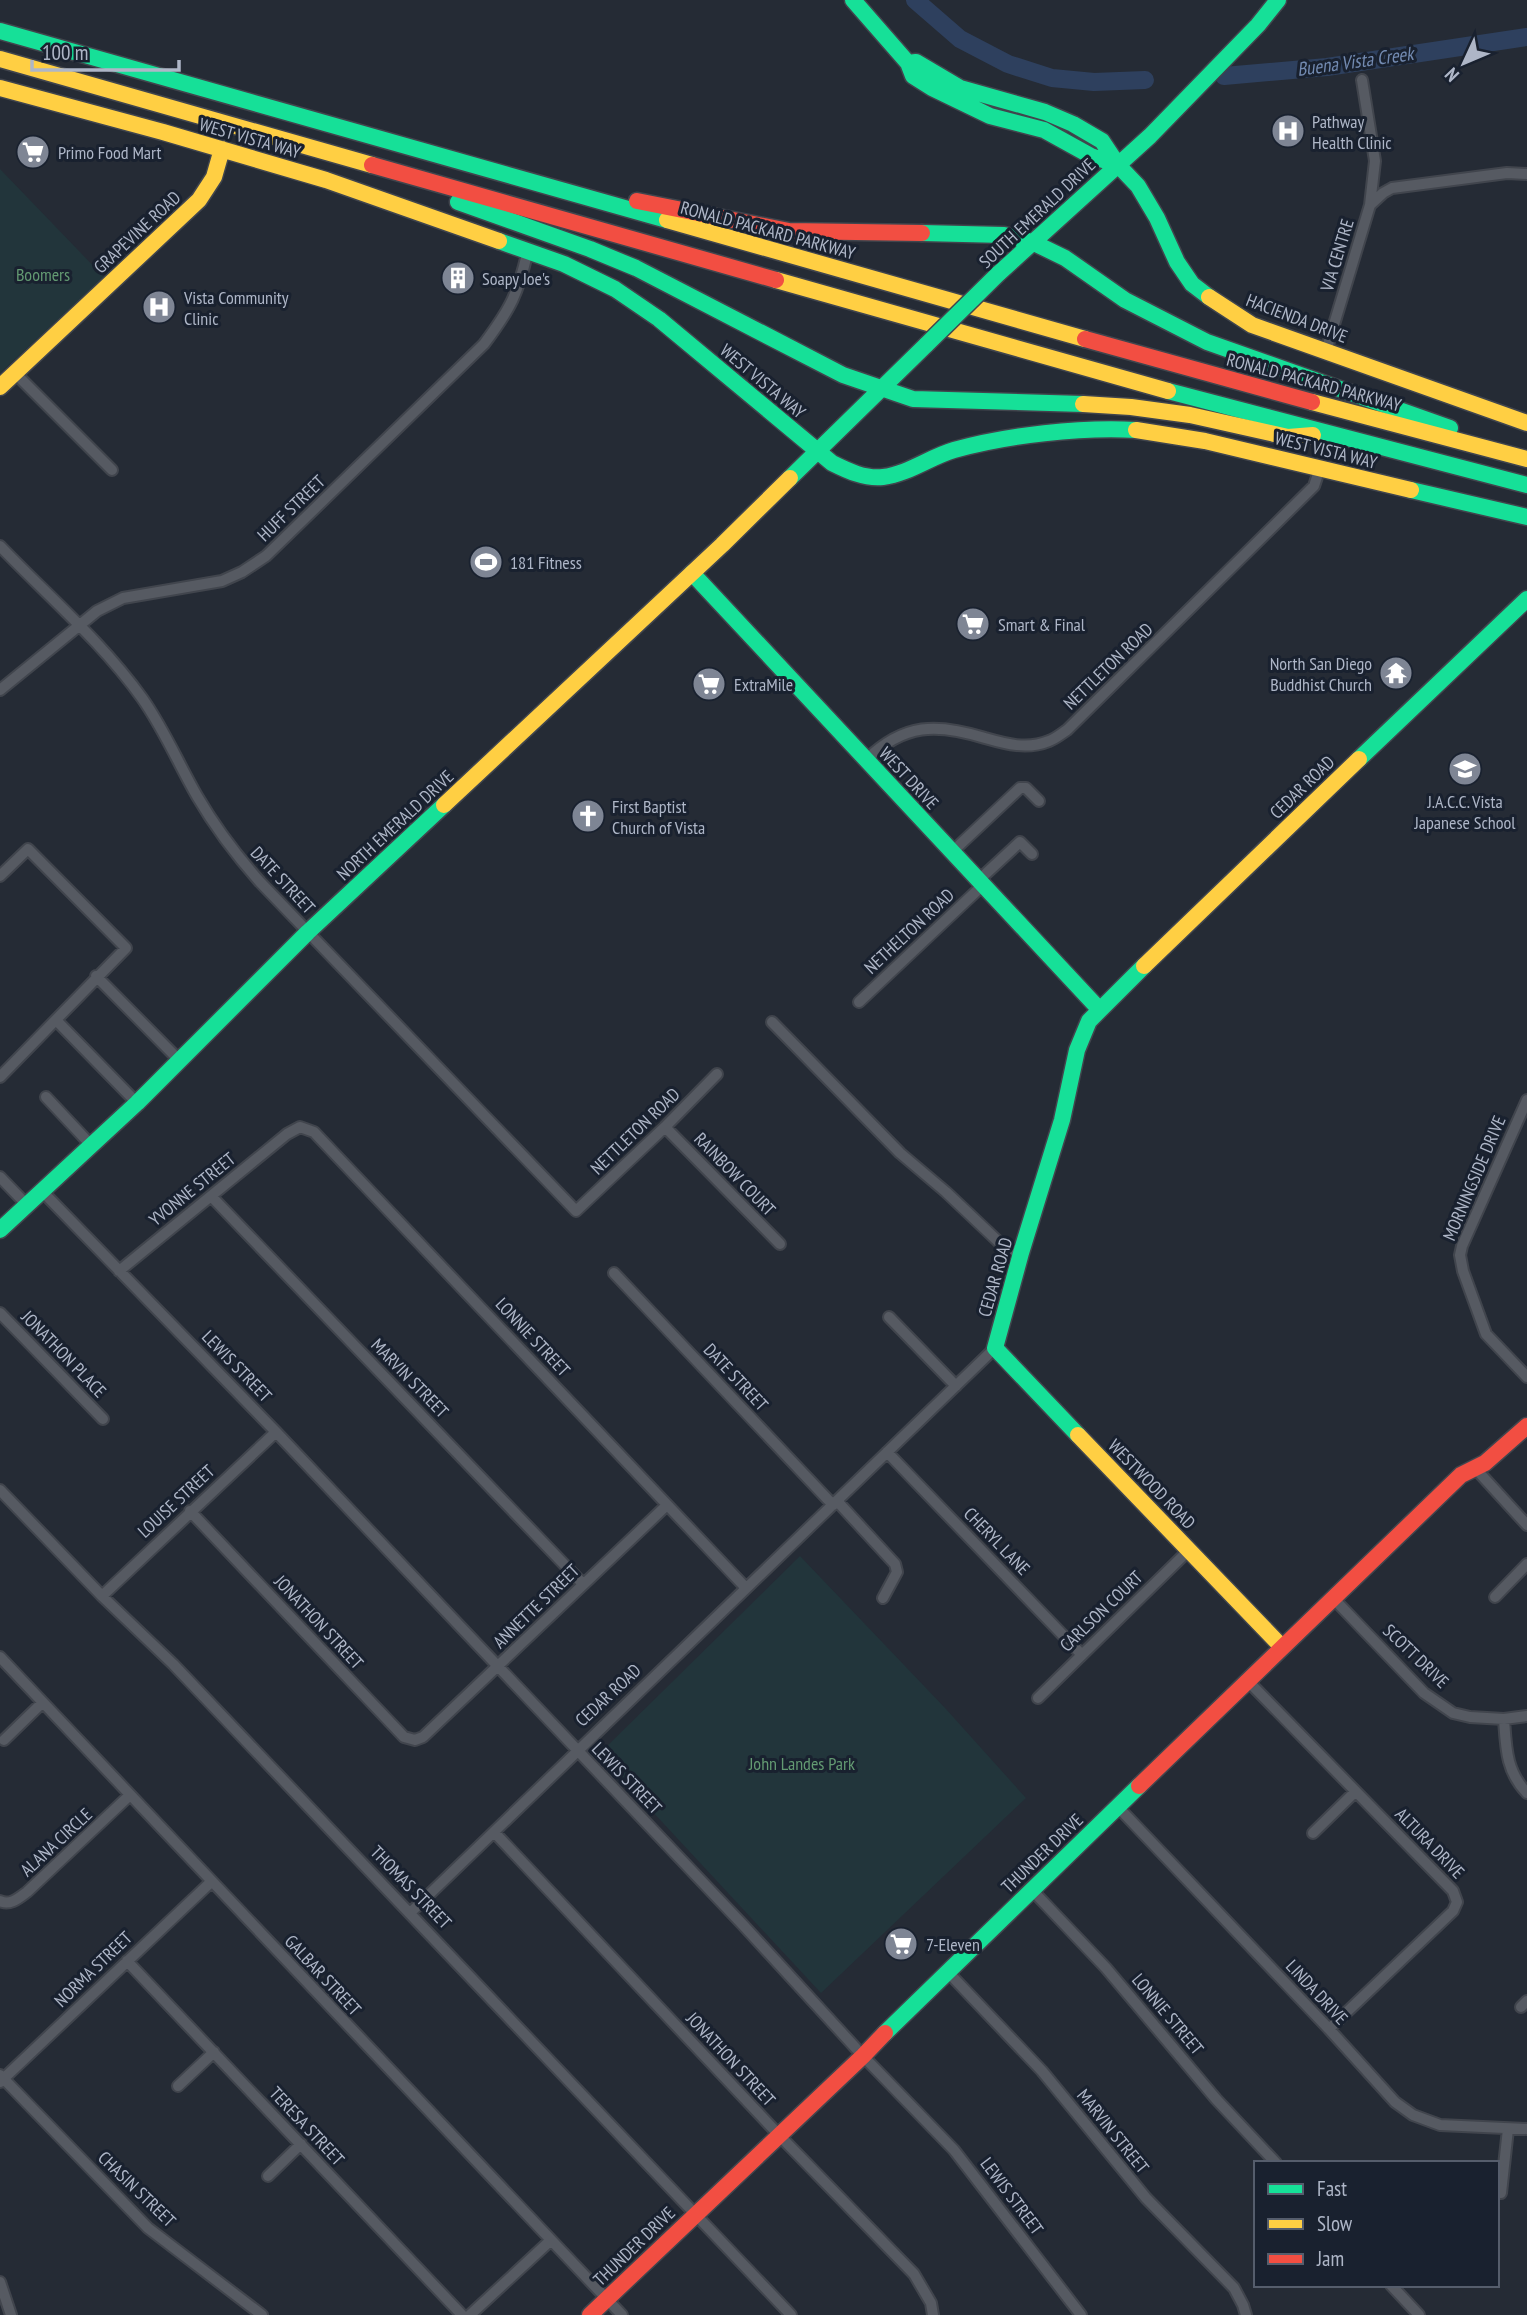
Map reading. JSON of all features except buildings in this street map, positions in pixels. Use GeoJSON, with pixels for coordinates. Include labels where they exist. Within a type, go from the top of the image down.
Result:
{"type":"FeatureCollection","features":[{"type":"Feature","properties":{"kind":"main road","name":"HACIENDA DRIVE"},"geometry":{"type":"LineString","coordinates":[[853,0],[908,63],[913,76],[932,88],[990,116],[1053,134],[1088,154],[1118,165],[1138,186],[1157,218],[1177,262],[1192,284],[1223,308],[1252,325],[1527,423]]}},
{"type":"Feature","properties":{"kind":"main road","name":"SOUTH EMERALD DRIVE"},"geometry":{"type":"LineString","coordinates":[[817,450],[998,274],[1150,136],[1258,25],[1278,0]]}},
{"type":"Feature","properties":{"kind":"main road","name":"RONALD PACKARD PARKWAY"},"geometry":{"type":"LineString","coordinates":[[0,31],[1204,373],[1527,459]]}},
{"type":"Feature","properties":{"kind":"main road"},"geometry":{"type":"LineString","coordinates":[[0,59],[1325,433],[1527,485]]}},
{"type":"Feature","properties":{"kind":"main road","name":"WEST VISTA WAY"},"geometry":{"type":"LineString","coordinates":[[0,88],[222,149],[377,197],[564,264],[615,289],[659,319],[832,463],[846,470],[879,478],[895,476],[947,452],[983,442],[1056,433],[1131,430],[1207,440],[1527,517]]}},
{"type":"Feature","properties":{"kind":"main road","name":"GRAPEVINE ROAD"},"geometry":{"type":"LineString","coordinates":[[0,387],[199,200],[214,177],[222,149]]}},
{"type":"Feature","properties":{"kind":"main road"},"geometry":{"type":"LineString","coordinates":[[499,173],[789,231],[993,235],[1032,242],[1065,258],[1125,300],[1207,342],[1445,425],[1474,445]]}},
{"type":"Feature","properties":{"kind":"main road"},"geometry":{"type":"LineString","coordinates":[[401,174],[462,204],[636,268],[843,375],[913,399],[1065,402],[1131,407],[1190,415],[1288,437],[1325,433]]}},
{"type":"Feature","properties":{"kind":"main road","name":"NORTH EMERALD DRIVE"},"geometry":{"type":"LineString","coordinates":[[0,1230],[137,1103],[308,932],[692,573],[817,450]]}},
{"type":"Feature","properties":{"kind":"main road","name":"WEST DRIVE"},"geometry":{"type":"LineString","coordinates":[[692,573],[1099,1009]]}},
{"type":"Feature","properties":{"kind":"main road","name":"CEDAR ROAD"},"geometry":{"type":"LineString","coordinates":[[995,1348],[1062,1120],[1077,1050],[1089,1021],[1527,599]]}},
{"type":"Feature","properties":{"kind":"main road","name":"WESTWOOD ROAD"},"geometry":{"type":"LineString","coordinates":[[995,1348],[1282,1647]]}},
{"type":"Feature","properties":{"kind":"main road","name":"THUNDER DRIVE"},"geometry":{"type":"LineString","coordinates":[[590,2315],[863,2056],[947,1971],[1461,1475],[1485,1463],[1527,1426]]}},
{"type":"Feature","properties":{"kind":"street"},"geometry":{"type":"LineString","coordinates":[[1362,80],[1375,161],[1370,205]]}},
{"type":"Feature","properties":{"kind":"street","name":"VIA CENTRE"},"geometry":{"type":"LineString","coordinates":[[1326,351],[1370,205],[1383,193],[1392,188],[1507,173],[1527,174]]}},
{"type":"Feature","properties":{"kind":"street","name":"HUFF STREET"},"geometry":{"type":"LineString","coordinates":[[0,691],[97,611],[123,598],[222,581],[266,556],[484,344],[508,312],[519,288],[528,250]]}},
{"type":"Feature","properties":{"kind":"street"},"geometry":{"type":"LineString","coordinates":[[15,373],[112,470]]}},
{"type":"Feature","properties":{"kind":"street","name":"NETTLETON ROAD"},"geometry":{"type":"LineString","coordinates":[[866,760],[892,739],[923,729],[940,727],[960,730],[1008,745],[1026,746],[1048,742],[1067,730],[1314,486],[1319,478],[1320,468]]}},
{"type":"Feature","properties":{"kind":"street","name":"DATE STREET"},"geometry":{"type":"LineString","coordinates":[[0,546],[111,659],[141,696],[162,727],[197,796],[236,855],[260,883],[576,1211]]}},
{"type":"Feature","properties":{"kind":"street"},"geometry":{"type":"LineString","coordinates":[[952,852],[1020,788],[1026,788],[1039,800]]}},
{"type":"Feature","properties":{"kind":"street","name":"NETHELTON ROAD"},"geometry":{"type":"LineString","coordinates":[[859,1002],[1020,842],[1032,854]]}},
{"type":"Feature","properties":{"kind":"street"},"geometry":{"type":"LineString","coordinates":[[0,876],[28,849],[125,948],[0,1077]]}},
{"type":"Feature","properties":{"kind":"street"},"geometry":{"type":"LineString","coordinates":[[96,976],[179,1060]]}},
{"type":"Feature","properties":{"kind":"street"},"geometry":{"type":"LineString","coordinates":[[56,1020],[137,1103]]}},
{"type":"Feature","properties":{"kind":"street"},"geometry":{"type":"LineString","coordinates":[[772,1022],[900,1153],[1003,1246],[1021,1253]]}},
{"type":"Feature","properties":{"kind":"street","name":"NETTLETON ROAD"},"geometry":{"type":"LineString","coordinates":[[576,1211],[665,1128],[717,1074]]}},
{"type":"Feature","properties":{"kind":"street"},"geometry":{"type":"LineString","coordinates":[[47,1097],[91,1145]]}},
{"type":"Feature","properties":{"kind":"street","name":"MORNINGSIDE DRIVE"},"geometry":{"type":"LineString","coordinates":[[1527,1100],[1460,1255],[1463,1271],[1486,1334],[1527,1377]]}},
{"type":"Feature","properties":{"kind":"street","name":"LONNIE STREET"},"geometry":{"type":"LineString","coordinates":[[287,1134],[300,1127],[314,1132],[747,1588]]}},
{"type":"Feature","properties":{"kind":"street","name":"RAINBOW COURT"},"geometry":{"type":"LineString","coordinates":[[665,1128],[780,1244]]}},
{"type":"Feature","properties":{"kind":"street","name":"YVONNE STREET"},"geometry":{"type":"LineString","coordinates":[[119,1270],[287,1134]]}},
{"type":"Feature","properties":{"kind":"street"},"geometry":{"type":"LineString","coordinates":[[0,1177],[26,1204]]}},
{"type":"Feature","properties":{"kind":"street","name":"LEWIS STREET"},"geometry":{"type":"LineString","coordinates":[[41,1190],[276,1432],[954,2150],[1081,2315]]}},
{"type":"Feature","properties":{"kind":"street","name":"MARVIN STREET"},"geometry":{"type":"LineString","coordinates":[[212,1197],[583,1584]]}},
{"type":"Feature","properties":{"kind":"street","name":"DATE STREET"},"geometry":{"type":"LineString","coordinates":[[614,1273],[895,1564],[897,1572],[883,1598]]}},
{"type":"Feature","properties":{"kind":"street","name":"JONATHON PLACE"},"geometry":{"type":"LineString","coordinates":[[0,1312],[103,1419]]}},
{"type":"Feature","properties":{"kind":"street"},"geometry":{"type":"LineString","coordinates":[[889,1317],[956,1386]]}},
{"type":"Feature","properties":{"kind":"street","name":"CEDAR ROAD"},"geometry":{"type":"LineString","coordinates":[[411,1912],[995,1348]]}},
{"type":"Feature","properties":{"kind":"street","name":"LOUISE STREET"},"geometry":{"type":"LineString","coordinates":[[102,1596],[276,1432]]}},
{"type":"Feature","properties":{"kind":"street","name":"CHERYL LANE"},"geometry":{"type":"LineString","coordinates":[[887,1452],[1082,1655]]}},
{"type":"Feature","properties":{"kind":"street"},"geometry":{"type":"LineString","coordinates":[[1475,1468],[1527,1525]]}},
{"type":"Feature","properties":{"kind":"street","name":"THOMAS STREET"},"geometry":{"type":"LineString","coordinates":[[0,1490],[102,1596],[173,1664],[411,1912],[791,2315]]}},
{"type":"Feature","properties":{"kind":"street","name":"ANNETTE STREET"},"geometry":{"type":"LineString","coordinates":[[428,1732],[667,1504]]}},
{"type":"Feature","properties":{"kind":"street","name":"JONATHON STREET"},"geometry":{"type":"LineString","coordinates":[[190,1511],[404,1737],[415,1740],[428,1732]]}},
{"type":"Feature","properties":{"kind":"street","name":"CARLSON COURT"},"geometry":{"type":"LineString","coordinates":[[1038,1698],[1189,1550]]}},
{"type":"Feature","properties":{"kind":"street"},"geometry":{"type":"LineString","coordinates":[[1495,1597],[1527,1564]]}},
{"type":"Feature","properties":{"kind":"street","name":"SCOTT DRIVE"},"geometry":{"type":"LineString","coordinates":[[1333,1598],[1424,1693],[1453,1713],[1504,1719],[1527,1716]]}},
{"type":"Feature","properties":{"kind":"street","name":"GALBAR STREET"},"geometry":{"type":"LineString","coordinates":[[0,1657],[622,2315]]}},
{"type":"Feature","properties":{"kind":"street","name":"ALTURA DRIVE"},"geometry":{"type":"LineString","coordinates":[[1247,1680],[1453,1891],[1457,1902],[1453,1912],[1329,2029]]}},
{"type":"Feature","properties":{"kind":"street"},"geometry":{"type":"LineString","coordinates":[[4,1740],[42,1703]]}},
{"type":"Feature","properties":{"kind":"street"},"geometry":{"type":"LineString","coordinates":[[1504,1719],[1506,1758],[1519,1785],[1527,1793]]}},
{"type":"Feature","properties":{"kind":"street"},"geometry":{"type":"LineString","coordinates":[[1313,1833],[1355,1791]]}},
{"type":"Feature","properties":{"kind":"street","name":"ALANA CIRCLE"},"geometry":{"type":"LineString","coordinates":[[0,1901],[15,1901],[27,1892],[130,1795]]}},
{"type":"Feature","properties":{"kind":"street","name":"LINDA DRIVE"},"geometry":{"type":"LineString","coordinates":[[1118,1807],[1395,2102],[1413,2115],[1440,2125],[1527,2129]]}},
{"type":"Feature","properties":{"kind":"street","name":"JONATHON STREET"},"geometry":{"type":"LineString","coordinates":[[494,1832],[779,2135],[914,2274],[931,2303],[933,2315]]}},
{"type":"Feature","properties":{"kind":"street","name":"NORMA STREET"},"geometry":{"type":"LineString","coordinates":[[1,2078],[211,1882]]}},
{"type":"Feature","properties":{"kind":"street","name":"LONNIE STREET"},"geometry":{"type":"LineString","coordinates":[[1032,1890],[1106,1968],[1216,2099],[1274,2161]]}},
{"type":"Feature","properties":{"kind":"street","name":"TERESA STREET"},"geometry":{"type":"LineString","coordinates":[[127,1961],[462,2315]]}},
{"type":"Feature","properties":{"kind":"street","name":"MARVIN STREET"},"geometry":{"type":"LineString","coordinates":[[947,1971],[1042,2071],[1146,2198],[1234,2288],[1246,2315]]}},
{"type":"Feature","properties":{"kind":"street"},"geometry":{"type":"LineString","coordinates":[[178,2086],[214,2052]]}},
{"type":"Feature","properties":{"kind":"street","name":"CHASIN STREET"},"geometry":{"type":"LineString","coordinates":[[1,2078],[148,2228],[262,2315]]}},
{"type":"Feature","properties":{"kind":"street"},"geometry":{"type":"LineString","coordinates":[[1501,2193],[1508,2129]]}},
{"type":"Feature","properties":{"kind":"street"},"geometry":{"type":"LineString","coordinates":[[268,2176],[301,2144]]}},
{"type":"Feature","properties":{"kind":"street"},"geometry":{"type":"LineString","coordinates":[[470,2315],[551,2240]]}},
{"type":"Feature","properties":{"kind":"street"},"geometry":{"type":"LineString","coordinates":[[0,2282],[11,2315]]}},
{"type":"Feature","properties":{"kind":"street"},"geometry":{"type":"LineString","coordinates":[[1393,2287],[1419,2315]]}},
{"type":"Feature","properties":{"kind":"green space","name":"Boomers"},"geometry":{"type":"Polygon","coordinates":[[[0,169],[104,277],[0,373],[0,169]]]}},
{"type":"Feature","properties":{"kind":"green space","name":"John Landes Park"},"geometry":{"type":"Polygon","coordinates":[[[800,1556],[946,1709],[1026,1798],[821,1993],[599,1754],[800,1556]]]}},
{"type":"Feature","properties":{"kind":"waterway","name":"Buena Vista Creek"},"geometry":{"type":"LineString","coordinates":[[915,0],[960,39],[1008,64],[1052,78],[1094,82],[1145,80]]}},
{"type":"Feature","properties":{"kind":"waterway","name":"Buena Vista Creek"},"geometry":{"type":"LineString","coordinates":[[1224,76],[1327,67],[1527,37]]}},
{"type":"Feature","properties":{"kind":"traffic: fast"},"geometry":{"type":"LineString","coordinates":[[853,0],[908,63],[913,76],[932,88],[990,116],[1044,130],[1091,156],[1118,165]]}},
{"type":"Feature","properties":{"kind":"traffic: fast"},"geometry":{"type":"LineString","coordinates":[[998,274],[1150,136],[1258,25],[1278,0]]}},
{"type":"Feature","properties":{"kind":"traffic: fast"},"geometry":{"type":"LineString","coordinates":[[0,31],[667,220]]}},
{"type":"Feature","properties":{"kind":"traffic: fast"},"geometry":{"type":"LineString","coordinates":[[908,63],[916,62],[960,88],[1045,112],[1102,141],[1118,165],[1138,186],[1157,218],[1177,262],[1192,284],[1209,297]]}},
{"type":"Feature","properties":{"kind":"traffic: fast"},"geometry":{"type":"LineString","coordinates":[[458,202],[636,268],[843,375],[913,399],[1083,404]]}},
{"type":"Feature","properties":{"kind":"traffic: fast"},"geometry":{"type":"LineString","coordinates":[[922,233],[1004,235],[1032,242],[1065,258],[1125,300],[1207,342],[1450,428]]}},
{"type":"Feature","properties":{"kind":"traffic: fast"},"geometry":{"type":"LineString","coordinates":[[499,241],[564,264],[615,289],[659,319],[832,463],[857,474],[870,477],[892,475],[954,450],[1021,436],[1068,431],[1136,430]]}},
{"type":"Feature","properties":{"kind":"traffic: fast"},"geometry":{"type":"LineString","coordinates":[[927,344],[998,274]]}},
{"type":"Feature","properties":{"kind":"traffic: fast"},"geometry":{"type":"LineString","coordinates":[[790,478],[927,344]]}},
{"type":"Feature","properties":{"kind":"traffic: fast"},"geometry":{"type":"LineString","coordinates":[[1168,391],[1527,485]]}},
{"type":"Feature","properties":{"kind":"traffic: fast"},"geometry":{"type":"LineString","coordinates":[[1411,490],[1527,517]]}},
{"type":"Feature","properties":{"kind":"traffic: fast"},"geometry":{"type":"LineString","coordinates":[[692,573],[1099,1009]]}},
{"type":"Feature","properties":{"kind":"traffic: fast"},"geometry":{"type":"LineString","coordinates":[[1359,759],[1527,599]]}},
{"type":"Feature","properties":{"kind":"traffic: fast"},"geometry":{"type":"LineString","coordinates":[[0,1230],[137,1103],[308,932],[444,805]]}},
{"type":"Feature","properties":{"kind":"traffic: fast"},"geometry":{"type":"LineString","coordinates":[[1078,1435],[995,1348],[1062,1120],[1077,1050],[1089,1021],[1144,966]]}},
{"type":"Feature","properties":{"kind":"traffic: fast"},"geometry":{"type":"LineString","coordinates":[[885,2033],[1139,1786]]}},
{"type":"Feature","properties":{"kind":"traffic: slow"},"geometry":{"type":"LineString","coordinates":[[0,59],[372,165]]}},
{"type":"Feature","properties":{"kind":"traffic: slow"},"geometry":{"type":"LineString","coordinates":[[0,88],[326,180],[499,241]]}},
{"type":"Feature","properties":{"kind":"traffic: slow"},"geometry":{"type":"LineString","coordinates":[[0,387],[199,200],[214,177],[222,149]]}},
{"type":"Feature","properties":{"kind":"traffic: slow"},"geometry":{"type":"LineString","coordinates":[[667,220],[1085,339]]}},
{"type":"Feature","properties":{"kind":"traffic: slow"},"geometry":{"type":"LineString","coordinates":[[776,280],[1168,391]]}},
{"type":"Feature","properties":{"kind":"traffic: slow"},"geometry":{"type":"LineString","coordinates":[[1209,297],[1252,325],[1527,423]]}},
{"type":"Feature","properties":{"kind":"traffic: slow"},"geometry":{"type":"LineString","coordinates":[[1312,402],[1527,459]]}},
{"type":"Feature","properties":{"kind":"traffic: slow"},"geometry":{"type":"LineString","coordinates":[[1083,404],[1190,415],[1288,437],[1313,435]]}},
{"type":"Feature","properties":{"kind":"traffic: slow"},"geometry":{"type":"LineString","coordinates":[[1136,430],[1205,441],[1411,490]]}},
{"type":"Feature","properties":{"kind":"traffic: slow"},"geometry":{"type":"LineString","coordinates":[[444,805],[790,478]]}},
{"type":"Feature","properties":{"kind":"traffic: slow"},"geometry":{"type":"LineString","coordinates":[[1144,966],[1359,759]]}},
{"type":"Feature","properties":{"kind":"traffic: slow"},"geometry":{"type":"LineString","coordinates":[[1078,1435],[1282,1647]]}},
{"type":"Feature","properties":{"kind":"traffic: jam"},"geometry":{"type":"LineString","coordinates":[[372,165],[776,280]]}},
{"type":"Feature","properties":{"kind":"traffic: jam"},"geometry":{"type":"LineString","coordinates":[[637,201],[789,231],[922,233]]}},
{"type":"Feature","properties":{"kind":"traffic: jam"},"geometry":{"type":"LineString","coordinates":[[1085,339],[1312,402]]}},
{"type":"Feature","properties":{"kind":"traffic: jam"},"geometry":{"type":"LineString","coordinates":[[1139,1786],[1461,1475],[1485,1463],[1527,1426]]}},
{"type":"Feature","properties":{"kind":"traffic: jam"},"geometry":{"type":"LineString","coordinates":[[590,2315],[885,2033]]}},
{"type":"Feature","properties":{"kind":"place","name":"Pathway Health Clinic"},"geometry":{"type":"Point","coordinates":[1288,131]}},
{"type":"Feature","properties":{"kind":"place","name":"Primo Food Mart"},"geometry":{"type":"Point","coordinates":[33,152]}},
{"type":"Feature","properties":{"kind":"place","name":"Soapy Joe's"},"geometry":{"type":"Point","coordinates":[458,278]}},
{"type":"Feature","properties":{"kind":"place","name":"Vista Community Clinic"},"geometry":{"type":"Point","coordinates":[159,307]}},
{"type":"Feature","properties":{"kind":"place","name":"181 Fitness"},"geometry":{"type":"Point","coordinates":[486,562]}},
{"type":"Feature","properties":{"kind":"place","name":"Smart & Final"},"geometry":{"type":"Point","coordinates":[973,624]}},
{"type":"Feature","properties":{"kind":"place","name":"North San Diego Buddhist Church"},"geometry":{"type":"Point","coordinates":[1396,673]}},
{"type":"Feature","properties":{"kind":"place","name":"ExtraMile"},"geometry":{"type":"Point","coordinates":[709,684]}},
{"type":"Feature","properties":{"kind":"place","name":"J.A.C.C. Vista Japanese School"},"geometry":{"type":"Point","coordinates":[1465,769]}},
{"type":"Feature","properties":{"kind":"place","name":"First Baptist Church of Vista"},"geometry":{"type":"Point","coordinates":[588,816]}},
{"type":"Feature","properties":{"kind":"place","name":"7-Eleven"},"geometry":{"type":"Point","coordinates":[901,1944]}}]}
